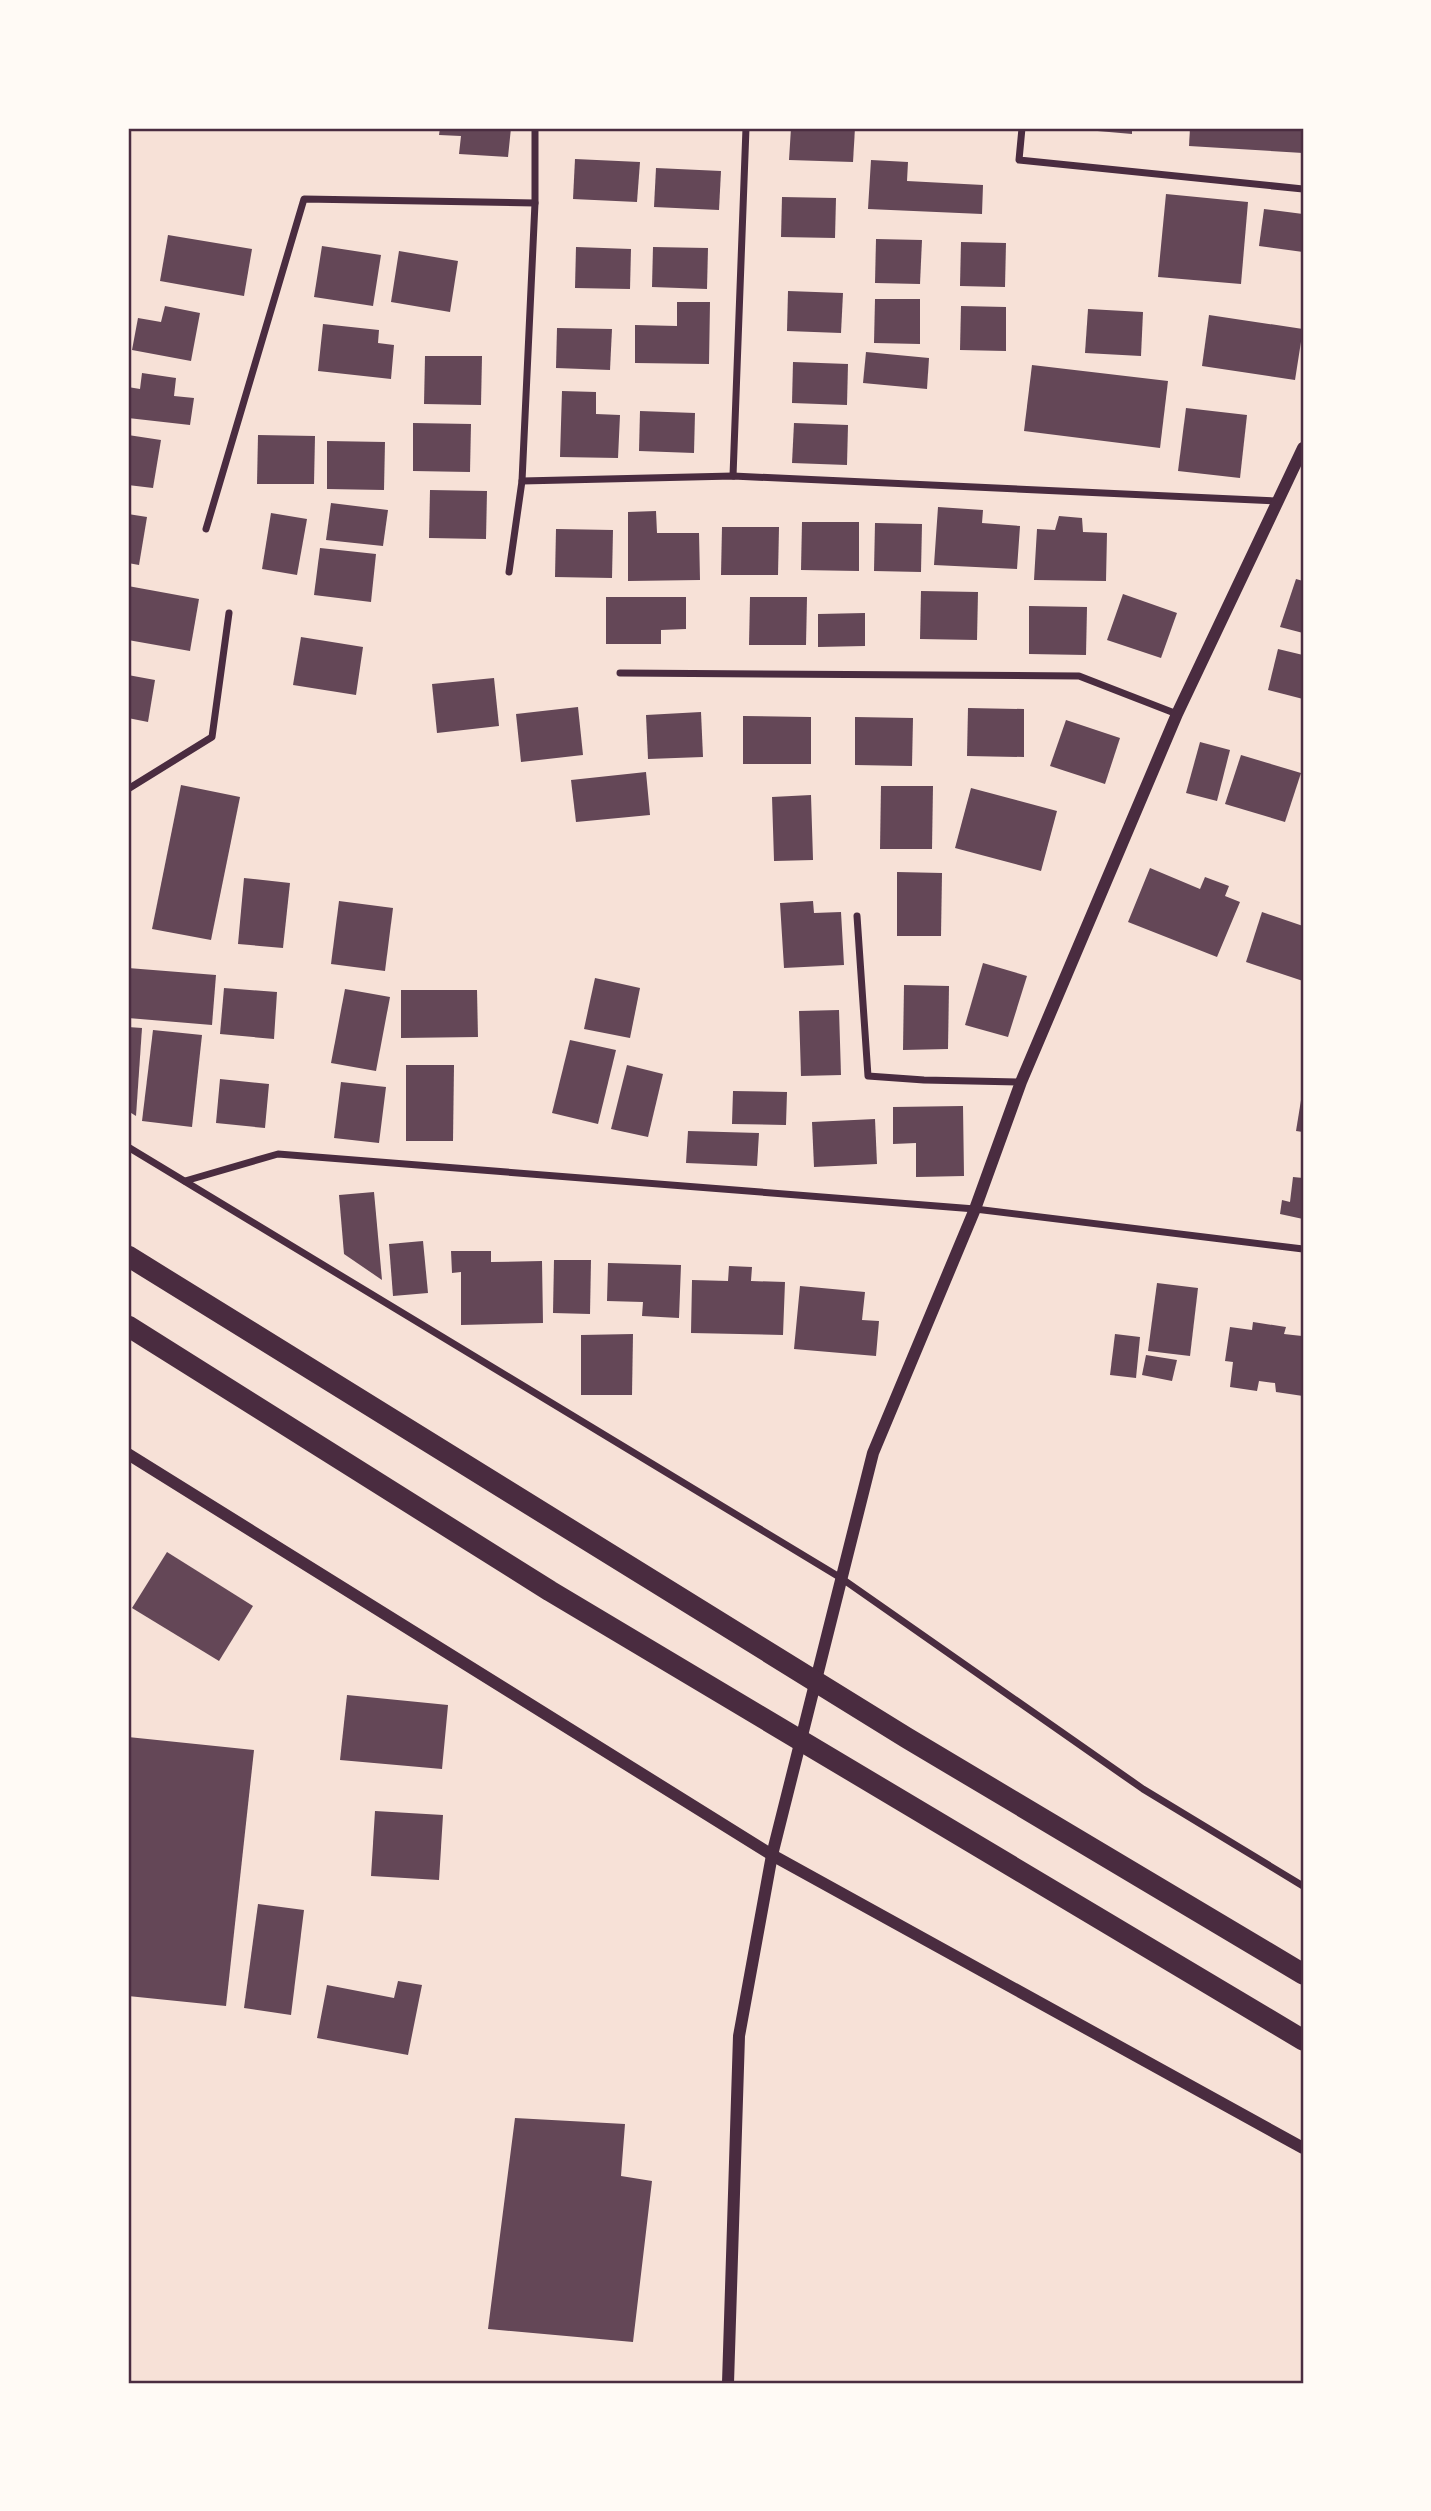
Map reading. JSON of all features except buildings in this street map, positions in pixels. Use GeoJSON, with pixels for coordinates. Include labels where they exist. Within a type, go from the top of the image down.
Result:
{"type":"FeatureCollection","features":[{"type":"Feature","properties":{"kind":"highway"},"geometry":{"type":"LineString","coordinates":[[128,1255],[907,1738],[1303,1974]]}},
{"type":"Feature","properties":{"kind":"highway"},"geometry":{"type":"LineString","coordinates":[[128,1326],[551,1591],[1303,2040]]}},
{"type":"Feature","properties":{"kind":"street"},"geometry":{"type":"LineString","coordinates":[[509,572],[522,481],[535,203],[534,128]]}},
{"type":"Feature","properties":{"kind":"street"},"geometry":{"type":"LineString","coordinates":[[733,476],[746,128]]}},
{"type":"Feature","properties":{"kind":"street"},"geometry":{"type":"LineString","coordinates":[[1022,128],[1019,160],[1303,189]]}},
{"type":"Feature","properties":{"kind":"street"},"geometry":{"type":"LineString","coordinates":[[206,529],[304,199],[535,203]]}},
{"type":"Feature","properties":{"kind":"street"},"geometry":{"type":"LineString","coordinates":[[728,2383],[738,2036],[772,1855],[873,1453],[975,1209],[1021,1082],[1177,714],[1303,448]]}},
{"type":"Feature","properties":{"kind":"street"},"geometry":{"type":"LineString","coordinates":[[522,481],[733,476],[1278,501]]}},
{"type":"Feature","properties":{"kind":"street"},"geometry":{"type":"LineString","coordinates":[[128,789],[212,737],[229,613]]}},
{"type":"Feature","properties":{"kind":"street"},"geometry":{"type":"LineString","coordinates":[[620,673],[1079,676],[1177,714]]}},
{"type":"Feature","properties":{"kind":"street"},"geometry":{"type":"LineString","coordinates":[[857,916],[868,1076],[1021,1082]]}},
{"type":"Feature","properties":{"kind":"street"},"geometry":{"type":"LineString","coordinates":[[128,1147],[841,1578],[1143,1789],[1303,1886]]}},
{"type":"Feature","properties":{"kind":"street"},"geometry":{"type":"LineString","coordinates":[[185,1181],[278,1154],[975,1209],[1303,1249]]}},
{"type":"Feature","properties":{"kind":"street"},"geometry":{"type":"LineString","coordinates":[[128,1454],[772,1855],[1303,2148]]}}]}
